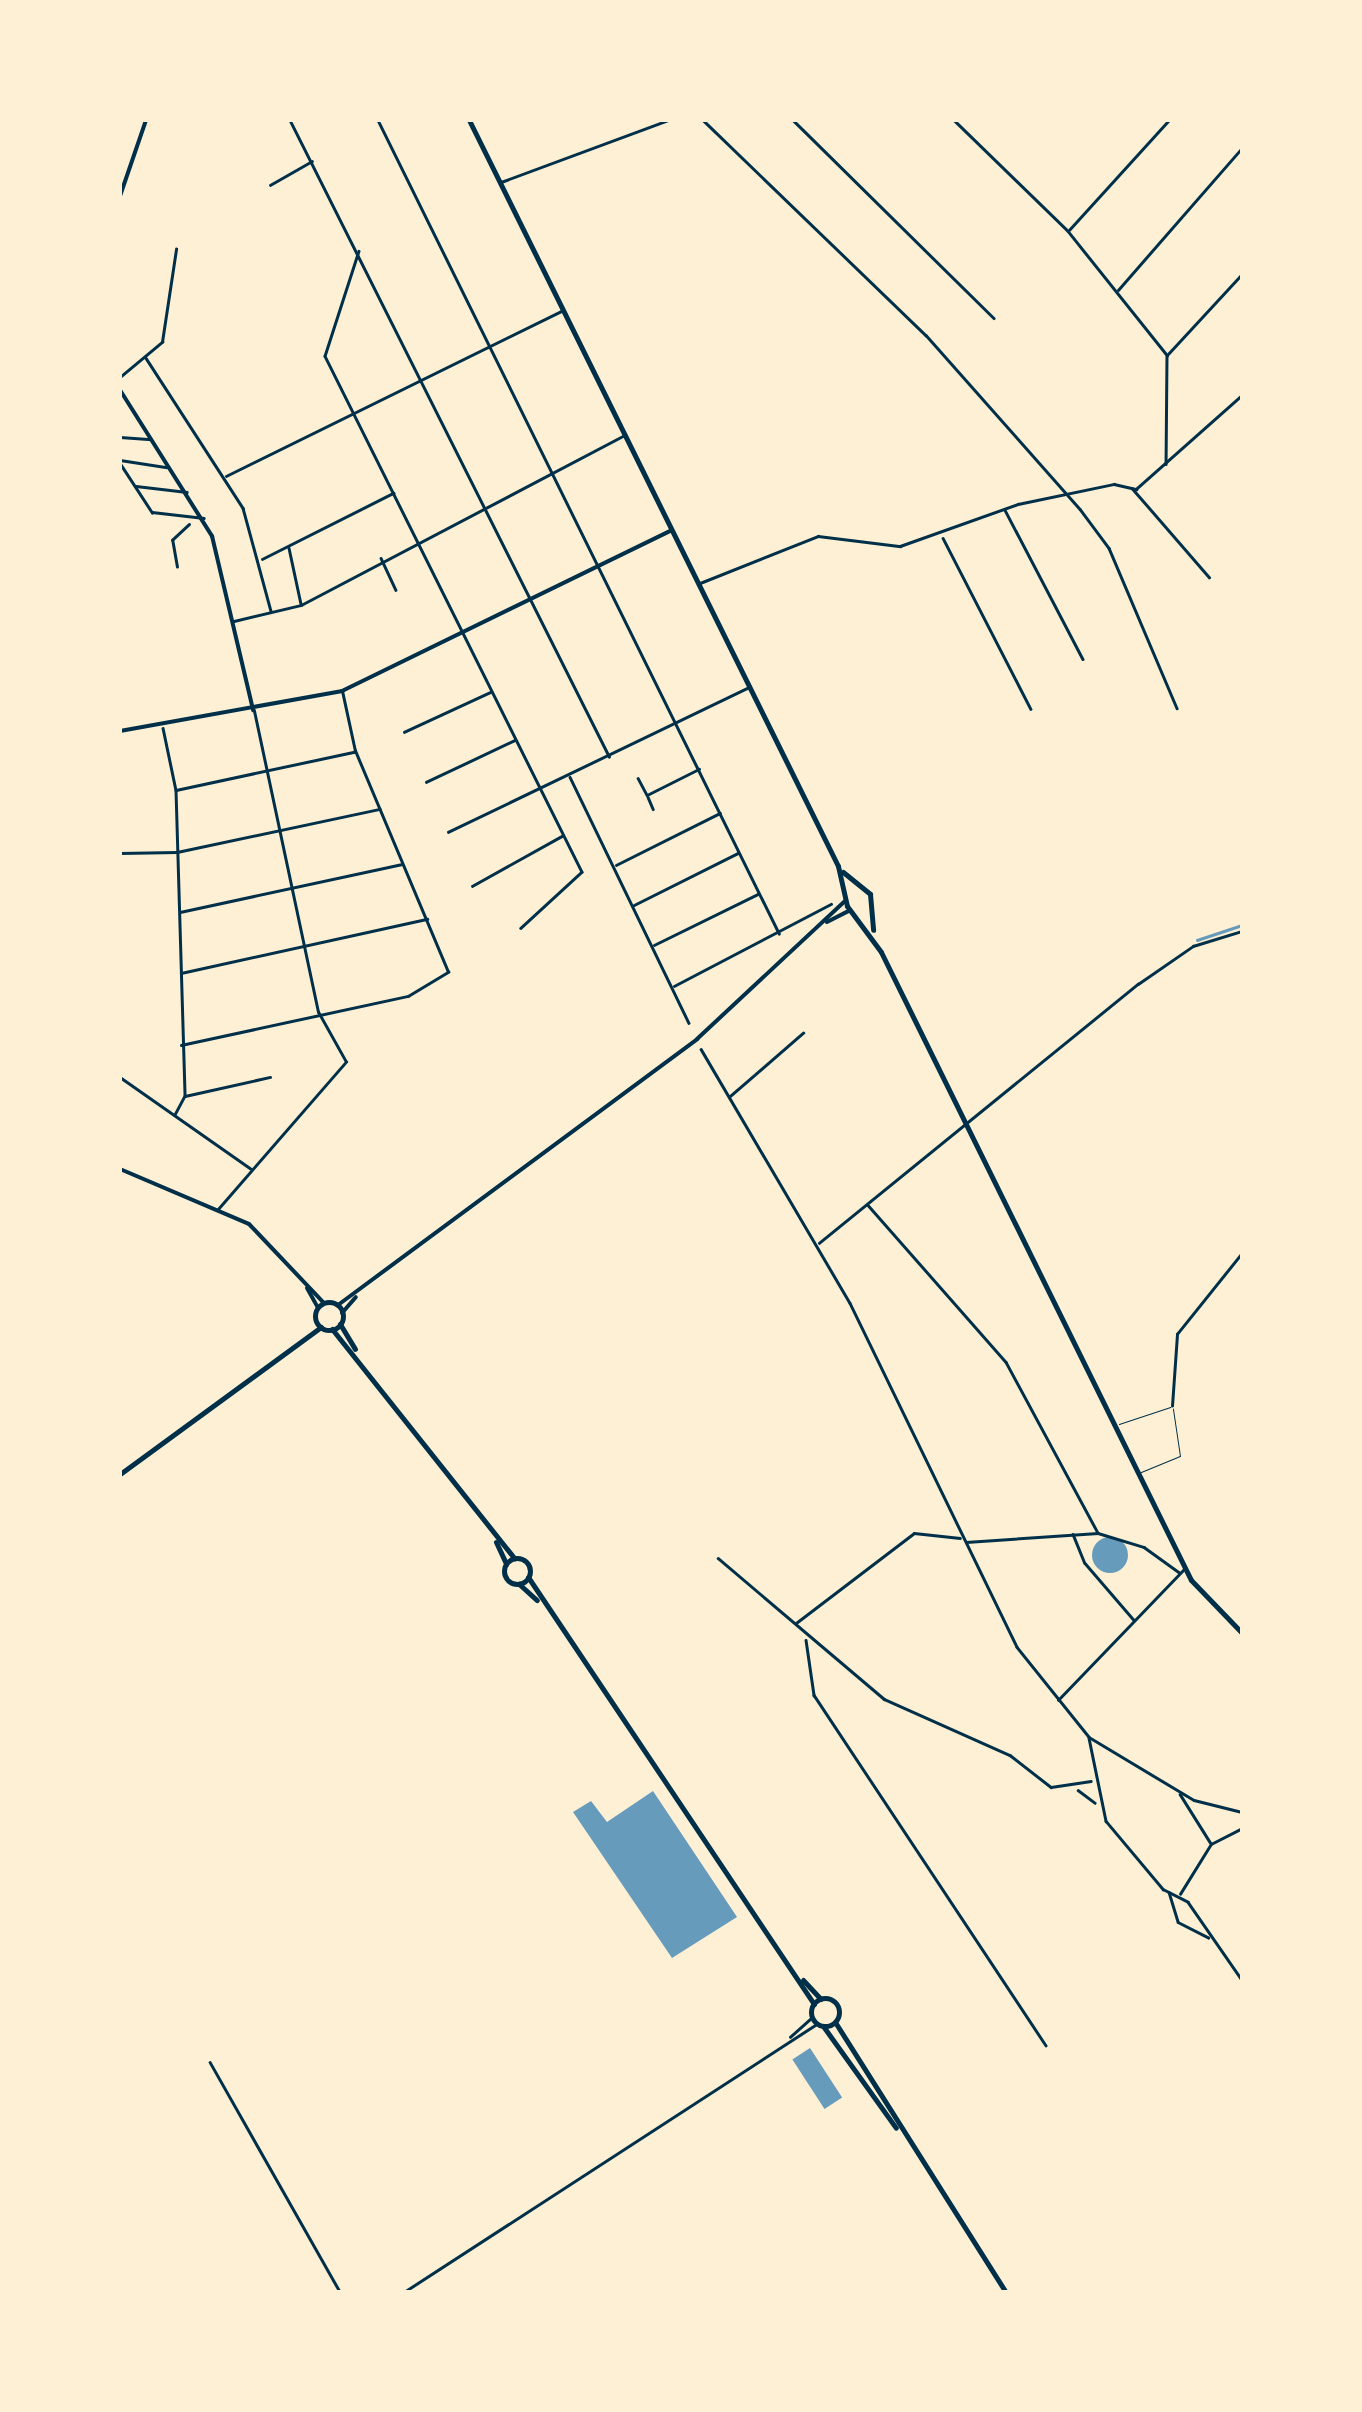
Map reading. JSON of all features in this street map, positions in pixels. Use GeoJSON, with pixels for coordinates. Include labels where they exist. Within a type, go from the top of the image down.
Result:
{"type":"FeatureCollection","features":[{"type":"Feature","properties":{"kind":"main road"},"geometry":{"type":"LineString","coordinates":[[468,120],[838,866],[846,897],[880,950],[1182,1570],[1242,1633]]}},
{"type":"Feature","properties":{"kind":"main road"},"geometry":{"type":"LineString","coordinates":[[838,866],[860,887],[880,950]]}},
{"type":"Feature","properties":{"kind":"main road"},"geometry":{"type":"LineString","coordinates":[[846,897],[860,887]]}},
{"type":"Feature","properties":{"kind":"main road"},"geometry":{"type":"LineString","coordinates":[[855,912],[869,908]]}},
{"type":"Feature","properties":{"kind":"main road"},"geometry":{"type":"LineString","coordinates":[[300,1338],[316,1320],[321,1306],[338,1305],[342,1313],[340,1324],[361,1360],[492,1536],[514,1558],[527,1562],[528,1577],[549,1613],[794,1970],[814,2004],[812,2017],[910,2146]]}},
{"type":"Feature","properties":{"kind":"main road"},"geometry":{"type":"LineString","coordinates":[[316,1320],[321,1327]]}},
{"type":"Feature","properties":{"kind":"main road"},"geometry":{"type":"LineString","coordinates":[[332,1329],[340,1324]]}},
{"type":"Feature","properties":{"kind":"main road"},"geometry":{"type":"LineString","coordinates":[[120,1474],[300,1338],[321,1327],[332,1329],[361,1360]]}},
{"type":"Feature","properties":{"kind":"main road"},"geometry":{"type":"LineString","coordinates":[[492,1536],[506,1563],[506,1580],[519,1584],[549,1613]]}},
{"type":"Feature","properties":{"kind":"main road"},"geometry":{"type":"LineString","coordinates":[[506,1563],[514,1558]]}},
{"type":"Feature","properties":{"kind":"main road"},"geometry":{"type":"LineString","coordinates":[[519,1584],[528,1577]]}},
{"type":"Feature","properties":{"kind":"main road"},"geometry":{"type":"LineString","coordinates":[[794,1970],[821,1999],[837,2006],[835,2022],[1006,2292]]}},
{"type":"Feature","properties":{"kind":"main road"},"geometry":{"type":"LineString","coordinates":[[814,2004],[821,1999]]}},
{"type":"Feature","properties":{"kind":"main road"},"geometry":{"type":"LineString","coordinates":[[820,2025],[835,2022]]}},
{"type":"Feature","properties":{"kind":"street"},"geometry":{"type":"LineString","coordinates":[[120,196],[146,120]]}},
{"type":"Feature","properties":{"kind":"street"},"geometry":{"type":"LineString","coordinates":[[290,120],[314,160],[609,756]]}},
{"type":"Feature","properties":{"kind":"street"},"geometry":{"type":"LineString","coordinates":[[378,120],[780,933]]}},
{"type":"Feature","properties":{"kind":"street"},"geometry":{"type":"LineString","coordinates":[[500,183],[669,120]]}},
{"type":"Feature","properties":{"kind":"street"},"geometry":{"type":"LineString","coordinates":[[704,120],[926,335],[1072,498],[1109,548],[1177,708]]}},
{"type":"Feature","properties":{"kind":"street"},"geometry":{"type":"LineString","coordinates":[[793,120],[994,318]]}},
{"type":"Feature","properties":{"kind":"street"},"geometry":{"type":"LineString","coordinates":[[954,120],[1068,231],[1167,356],[1166,466]]}},
{"type":"Feature","properties":{"kind":"street"},"geometry":{"type":"LineString","coordinates":[[1068,231],[1169,120]]}},
{"type":"Feature","properties":{"kind":"street"},"geometry":{"type":"LineString","coordinates":[[1117,292],[1242,148]]}},
{"type":"Feature","properties":{"kind":"street"},"geometry":{"type":"LineString","coordinates":[[270,184],[314,160]]}},
{"type":"Feature","properties":{"kind":"street"},"geometry":{"type":"LineString","coordinates":[[120,377],[162,342],[176,249]]}},
{"type":"Feature","properties":{"kind":"street"},"geometry":{"type":"LineString","coordinates":[[359,251],[324,348],[582,876],[521,928]]}},
{"type":"Feature","properties":{"kind":"street"},"geometry":{"type":"LineString","coordinates":[[1167,356],[1242,274]]}},
{"type":"Feature","properties":{"kind":"street"},"geometry":{"type":"LineString","coordinates":[[226,476],[564,310]]}},
{"type":"Feature","properties":{"kind":"street"},"geometry":{"type":"LineString","coordinates":[[146,358],[226,476],[260,560],[272,613]]}},
{"type":"Feature","properties":{"kind":"street"},"geometry":{"type":"LineString","coordinates":[[121,393],[204,518],[234,622],[320,1014],[345,1066],[218,1209]]}},
{"type":"Feature","properties":{"kind":"street"},"geometry":{"type":"LineString","coordinates":[[1132,488],[1166,466],[1242,395]]}},
{"type":"Feature","properties":{"kind":"street"},"geometry":{"type":"LineString","coordinates":[[234,622],[302,605],[380,557],[625,435]]}},
{"type":"Feature","properties":{"kind":"street"},"geometry":{"type":"LineString","coordinates":[[120,438],[152,439]]}},
{"type":"Feature","properties":{"kind":"street"},"geometry":{"type":"LineString","coordinates":[[120,461],[169,465]]}},
{"type":"Feature","properties":{"kind":"street"},"geometry":{"type":"LineString","coordinates":[[120,461],[152,512],[189,522],[204,518]]}},
{"type":"Feature","properties":{"kind":"street"},"geometry":{"type":"LineString","coordinates":[[698,584],[818,536],[886,547],[942,537],[1005,510],[1072,498],[1114,484],[1132,488],[1209,577]]}},
{"type":"Feature","properties":{"kind":"street"},"geometry":{"type":"LineString","coordinates":[[134,485],[187,492]]}},
{"type":"Feature","properties":{"kind":"street"},"geometry":{"type":"LineString","coordinates":[[260,560],[394,492]]}},
{"type":"Feature","properties":{"kind":"street"},"geometry":{"type":"LineString","coordinates":[[1005,510],[1083,660]]}},
{"type":"Feature","properties":{"kind":"street"},"geometry":{"type":"LineString","coordinates":[[177,568],[172,540],[189,522]]}},
{"type":"Feature","properties":{"kind":"street"},"geometry":{"type":"LineString","coordinates":[[120,732],[164,728],[342,691],[672,530]]}},
{"type":"Feature","properties":{"kind":"street"},"geometry":{"type":"LineString","coordinates":[[942,537],[1031,709]]}},
{"type":"Feature","properties":{"kind":"street"},"geometry":{"type":"LineString","coordinates":[[288,545],[302,605]]}},
{"type":"Feature","properties":{"kind":"street"},"geometry":{"type":"LineString","coordinates":[[380,557],[396,590]]}},
{"type":"Feature","properties":{"kind":"street"},"geometry":{"type":"LineString","coordinates":[[448,832],[750,687]]}},
{"type":"Feature","properties":{"kind":"street"},"geometry":{"type":"LineString","coordinates":[[181,1045],[408,996],[439,984],[449,967],[355,751],[342,691]]}},
{"type":"Feature","properties":{"kind":"street"},"geometry":{"type":"LineString","coordinates":[[404,732],[492,691]]}},
{"type":"Feature","properties":{"kind":"street"},"geometry":{"type":"LineString","coordinates":[[164,728],[176,790],[185,1096],[175,1115]]}},
{"type":"Feature","properties":{"kind":"street"},"geometry":{"type":"LineString","coordinates":[[426,782],[516,740]]}},
{"type":"Feature","properties":{"kind":"street"},"geometry":{"type":"LineString","coordinates":[[176,790],[355,751]]}},
{"type":"Feature","properties":{"kind":"street"},"geometry":{"type":"LineString","coordinates":[[647,796],[699,769]]}},
{"type":"Feature","properties":{"kind":"street"},"geometry":{"type":"LineString","coordinates":[[569,775],[689,1023]]}},
{"type":"Feature","properties":{"kind":"street"},"geometry":{"type":"LineString","coordinates":[[638,778],[654,810]]}},
{"type":"Feature","properties":{"kind":"street"},"geometry":{"type":"LineString","coordinates":[[120,854],[177,852],[380,808]]}},
{"type":"Feature","properties":{"kind":"street"},"geometry":{"type":"LineString","coordinates":[[614,866],[720,813]]}},
{"type":"Feature","properties":{"kind":"street"},"geometry":{"type":"LineString","coordinates":[[472,886],[563,836]]}},
{"type":"Feature","properties":{"kind":"street"},"geometry":{"type":"LineString","coordinates":[[634,905],[740,853]]}},
{"type":"Feature","properties":{"kind":"street"},"geometry":{"type":"LineString","coordinates":[[178,912],[404,864]]}},
{"type":"Feature","properties":{"kind":"street"},"geometry":{"type":"LineString","coordinates":[[654,946],[760,893]]}},
{"type":"Feature","properties":{"kind":"street"},"geometry":{"type":"LineString","coordinates":[[342,1313],[360,1294],[697,1040],[846,897]]}},
{"type":"Feature","properties":{"kind":"street"},"geometry":{"type":"LineString","coordinates":[[672,986],[831,904]]}},
{"type":"Feature","properties":{"kind":"street"},"geometry":{"type":"LineString","coordinates":[[818,927],[855,912]]}},
{"type":"Feature","properties":{"kind":"street"},"geometry":{"type":"LineString","coordinates":[[180,974],[429,919]]}},
{"type":"Feature","properties":{"kind":"street"},"geometry":{"type":"LineString","coordinates":[[818,1244],[1138,984],[1193,946],[1242,931]]}},
{"type":"Feature","properties":{"kind":"street"},"geometry":{"type":"LineString","coordinates":[[728,1098],[803,1034]]}},
{"type":"Feature","properties":{"kind":"street"},"geometry":{"type":"LineString","coordinates":[[701,1049],[818,1244],[1013,1640],[1089,1737],[1179,1793],[1242,1812]]}},
{"type":"Feature","properties":{"kind":"street"},"geometry":{"type":"LineString","coordinates":[[185,1096],[270,1076]]}},
{"type":"Feature","properties":{"kind":"street"},"geometry":{"type":"LineString","coordinates":[[120,1077],[251,1169]]}},
{"type":"Feature","properties":{"kind":"street"},"geometry":{"type":"LineString","coordinates":[[120,1169],[218,1209],[268,1240],[321,1306]]}},
{"type":"Feature","properties":{"kind":"street"},"geometry":{"type":"LineString","coordinates":[[867,1204],[1006,1362],[1098,1533]]}},
{"type":"Feature","properties":{"kind":"street"},"geometry":{"type":"LineString","coordinates":[[1172,1406],[1177,1334],[1242,1253]]}},
{"type":"Feature","properties":{"kind":"street"},"geometry":{"type":"LineString","coordinates":[[338,1305],[360,1294]]}},
{"type":"Feature","properties":{"kind":"street"},"geometry":{"type":"LineString","coordinates":[[1073,1532],[1085,1563],[1134,1620]]}},
{"type":"Feature","properties":{"kind":"street"},"geometry":{"type":"LineString","coordinates":[[796,1625],[914,1533],[963,1540],[1098,1533],[1144,1547],[1182,1570],[1058,1700]]}},
{"type":"Feature","properties":{"kind":"street"},"geometry":{"type":"LineString","coordinates":[[718,1558],[796,1625],[806,1640],[900,1709],[1010,1755],[1051,1786],[1076,1789],[1096,1804],[1169,1892],[1178,1922],[1209,1937]]}},
{"type":"Feature","properties":{"kind":"street"},"geometry":{"type":"LineString","coordinates":[[806,1640],[821,1707],[1046,2045]]}},
{"type":"Feature","properties":{"kind":"street"},"geometry":{"type":"LineString","coordinates":[[1089,1737],[1090,1781],[1096,1804]]}},
{"type":"Feature","properties":{"kind":"street"},"geometry":{"type":"LineString","coordinates":[[1076,1789],[1090,1781]]}},
{"type":"Feature","properties":{"kind":"street"},"geometry":{"type":"LineString","coordinates":[[1179,1793],[1212,1844]]}},
{"type":"Feature","properties":{"kind":"street"},"geometry":{"type":"LineString","coordinates":[[1178,1896],[1212,1844],[1242,1828]]}},
{"type":"Feature","properties":{"kind":"street"},"geometry":{"type":"LineString","coordinates":[[1169,1892],[1178,1896],[1242,1980]]}},
{"type":"Feature","properties":{"kind":"street"},"geometry":{"type":"LineString","coordinates":[[404,2292],[785,2041],[812,2017]]}},
{"type":"Feature","properties":{"kind":"street"},"geometry":{"type":"LineString","coordinates":[[785,2041],[820,2025]]}},
{"type":"Feature","properties":{"kind":"street"},"geometry":{"type":"LineString","coordinates":[[210,2062],[340,2292]]}},
{"type":"Feature","properties":{"kind":"lane"},"geometry":{"type":"LineString","coordinates":[[1115,1426],[1172,1406],[1180,1456],[1138,1474]]}},
{"type":"Feature","properties":{"kind":"water"},"geometry":{"type":"Polygon","coordinates":[[[1110,1537],[1123,1542],[1128,1555],[1123,1568],[1110,1573],[1097,1568],[1092,1555],[1097,1542],[1110,1537]]]}},
{"type":"Feature","properties":{"kind":"water"},"geometry":{"type":"Polygon","coordinates":[[[653,1791],[737,1917],[672,1958],[573,1812],[591,1801],[607,1822],[653,1791]]]}},
{"type":"Feature","properties":{"kind":"water"},"geometry":{"type":"Polygon","coordinates":[[[810,2048],[842,2097],[825,2109],[792,2059],[810,2048]]]}},
{"type":"Feature","properties":{"kind":"waterway"},"geometry":{"type":"LineString","coordinates":[[1197,940],[1242,925]]}}]}
